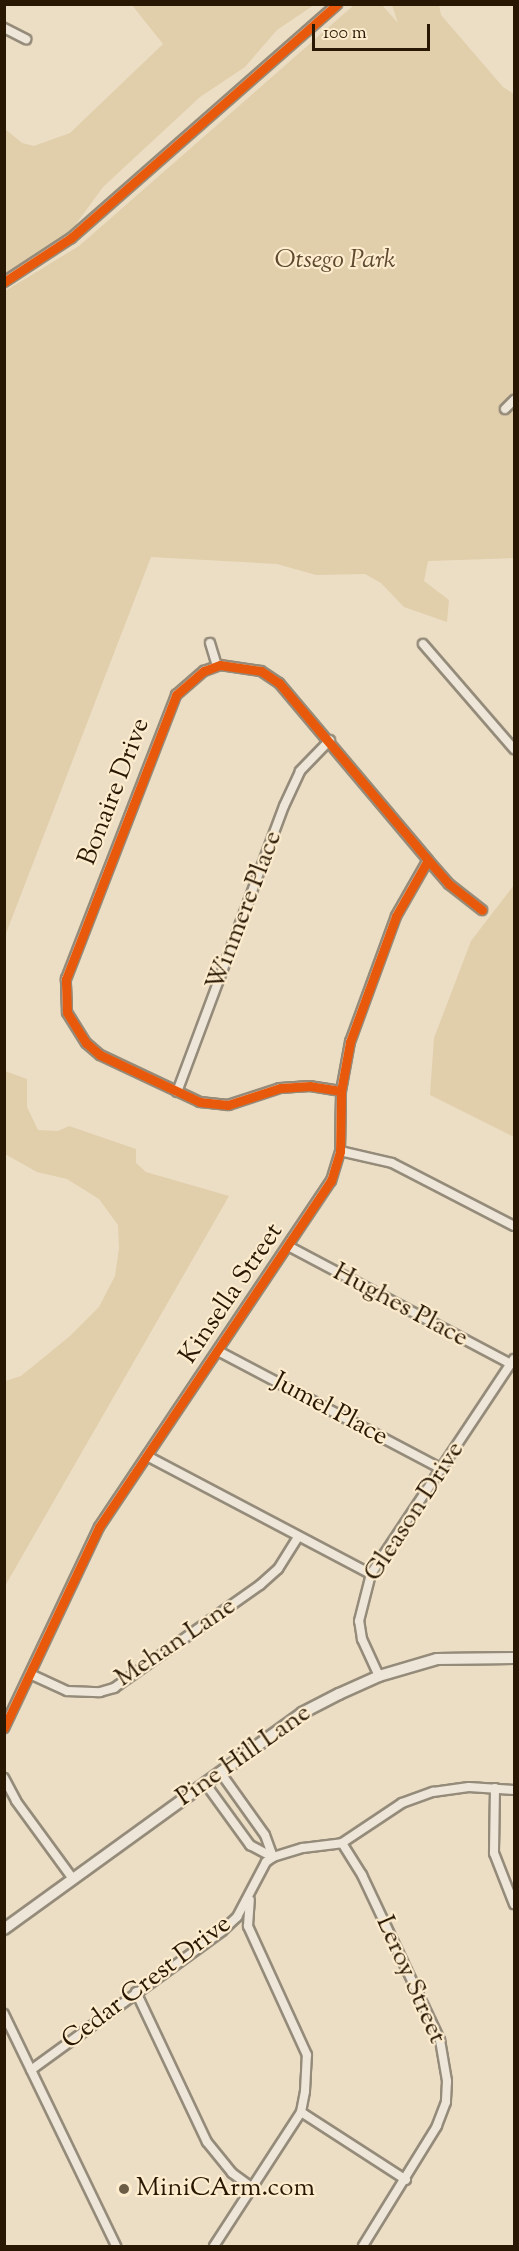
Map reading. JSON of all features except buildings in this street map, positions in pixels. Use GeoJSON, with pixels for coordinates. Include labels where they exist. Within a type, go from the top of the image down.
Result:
{"type":"FeatureCollection","features":[{"type":"Feature","properties":{"kind":"street"},"geometry":{"type":"LineString","coordinates":[[4,282],[71,238],[338,4]]}},
{"type":"Feature","properties":{"kind":"street"},"geometry":{"type":"LineString","coordinates":[[4,28],[26,39]]}},
{"type":"Feature","properties":{"kind":"street"},"geometry":{"type":"LineString","coordinates":[[505,409],[514,400]]}},
{"type":"Feature","properties":{"kind":"street"},"geometry":{"type":"LineString","coordinates":[[210,643],[217,666],[261,671],[296,699],[449,884],[482,910]]}},
{"type":"Feature","properties":{"kind":"street"},"geometry":{"type":"LineString","coordinates":[[423,644],[514,749]]}},
{"type":"Feature","properties":{"kind":"street","name":"Bonaire Drive"},"geometry":{"type":"LineString","coordinates":[[217,666],[204,670],[176,695],[66,979],[64,995],[74,1028],[86,1044],[128,1071],[214,1106],[280,1088],[310,1086],[340,1090]]}},
{"type":"Feature","properties":{"kind":"street","name":"Winmere Place"},"geometry":{"type":"LineString","coordinates":[[177,1092],[288,797],[300,771],[330,740]]}},
{"type":"Feature","properties":{"kind":"street","name":"Kinsella Street"},"geometry":{"type":"LineString","coordinates":[[4,1728],[99,1527],[324,1194],[340,1151],[340,1090],[350,1042],[396,916],[428,860]]}},
{"type":"Feature","properties":{"kind":"street"},"geometry":{"type":"LineString","coordinates":[[340,1151],[392,1163],[514,1226]]}},
{"type":"Feature","properties":{"kind":"street","name":"Hughes Place"},"geometry":{"type":"LineString","coordinates":[[290,1247],[513,1361]]}},
{"type":"Feature","properties":{"kind":"street","name":"Jumel Place"},"geometry":{"type":"LineString","coordinates":[[218,1352],[442,1469]]}},
{"type":"Feature","properties":{"kind":"street","name":"Gleason Drive"},"geometry":{"type":"LineString","coordinates":[[379,1676],[362,1639],[359,1621],[371,1574],[513,1361]]}},
{"type":"Feature","properties":{"kind":"street"},"geometry":{"type":"LineString","coordinates":[[147,1456],[371,1574]]}},
{"type":"Feature","properties":{"kind":"street","name":"Mehan Lane"},"geometry":{"type":"LineString","coordinates":[[30,1674],[67,1691],[100,1692],[114,1688],[260,1585],[278,1569],[298,1537]]}},
{"type":"Feature","properties":{"kind":"street","name":"Pine Hill Lane"},"geometry":{"type":"LineString","coordinates":[[4,1929],[302,1713],[379,1676],[438,1659],[514,1658]]}},
{"type":"Feature","properties":{"kind":"street"},"geometry":{"type":"LineString","coordinates":[[220,1772],[265,1835],[273,1857]]}},
{"type":"Feature","properties":{"kind":"street"},"geometry":{"type":"LineString","coordinates":[[4,1778],[16,1801],[73,1879]]}},
{"type":"Feature","properties":{"kind":"street"},"geometry":{"type":"LineString","coordinates":[[205,1783],[250,1845],[273,1857],[303,1848],[342,1844],[402,1803],[433,1792],[495,1788],[514,1790]]}},
{"type":"Feature","properties":{"kind":"street"},"geometry":{"type":"LineString","coordinates":[[495,1788],[494,1853],[514,1904]]}},
{"type":"Feature","properties":{"kind":"street","name":"Leroy Street"},"geometry":{"type":"LineString","coordinates":[[342,1844],[381,1913],[440,2040],[445,2060],[446,2102],[437,2126],[363,2247]]}},
{"type":"Feature","properties":{"kind":"street","name":"Cedar Crest Drive"},"geometry":{"type":"LineString","coordinates":[[31,2070],[222,1931],[250,1898],[266,1862],[273,1857]]}},
{"type":"Feature","properties":{"kind":"street"},"geometry":{"type":"LineString","coordinates":[[214,2247],[301,2112],[307,2055],[248,1926],[250,1898]]}},
{"type":"Feature","properties":{"kind":"street"},"geometry":{"type":"LineString","coordinates":[[136,1992],[207,2142],[232,2173],[253,2188]]}},
{"type":"Feature","properties":{"kind":"street"},"geometry":{"type":"LineString","coordinates":[[4,2014],[116,2247]]}},
{"type":"Feature","properties":{"kind":"street"},"geometry":{"type":"LineString","coordinates":[[301,2112],[406,2180]]}},
{"type":"Feature","properties":{"kind":"green space"},"geometry":{"type":"Polygon","coordinates":[[[132,5],[314,5],[277,30],[245,67],[200,97],[103,187],[68,235],[5,275],[5,129],[22,143],[34,146],[70,133],[163,44],[132,5]]]}},
{"type":"Feature","properties":{"kind":"green space","name":"Otsego Park"},"geometry":{"type":"Polygon","coordinates":[[[354,5],[382,5],[398,23],[392,5],[439,5],[441,15],[503,87],[514,94],[514,558],[428,561],[424,581],[449,600],[447,622],[404,607],[381,583],[365,574],[316,575],[277,564],[151,557],[5,936],[5,291],[79,246],[354,5]]]}},
{"type":"Feature","properties":{"kind":"green space"},"geometry":{"type":"Polygon","coordinates":[[[514,885],[514,1137],[430,1095],[434,1038],[471,941],[514,885]]]}},
{"type":"Feature","properties":{"kind":"green space"},"geometry":{"type":"Polygon","coordinates":[[[5,1071],[27,1079],[27,1107],[38,1130],[58,1131],[69,1126],[136,1149],[136,1163],[146,1172],[229,1196],[5,1586],[5,1381],[21,1376],[70,1336],[99,1307],[115,1276],[119,1248],[118,1225],[99,1199],[67,1179],[37,1172],[5,1154],[5,1071]]]}},
{"type":"Feature","properties":{"kind":"cycle path"},"geometry":{"type":"LineString","coordinates":[[4,282],[71,238],[337,4]]}},
{"type":"Feature","properties":{"kind":"cycle path"},"geometry":{"type":"LineString","coordinates":[[341,1091],[310,1086],[280,1088],[228,1105],[200,1102],[100,1055],[86,1043],[67,1012],[66,979],[176,695],[204,671],[220,665],[261,671],[279,683],[449,884],[482,910]]}},
{"type":"Feature","properties":{"kind":"cycle path"},"geometry":{"type":"LineString","coordinates":[[4,1728],[99,1527],[331,1181],[340,1151],[341,1091],[350,1042],[396,916],[428,860]]}},
{"type":"Feature","properties":{"kind":"place","name":"MiniCArm.com"},"geometry":{"type":"Point","coordinates":[124,2189]}}]}
